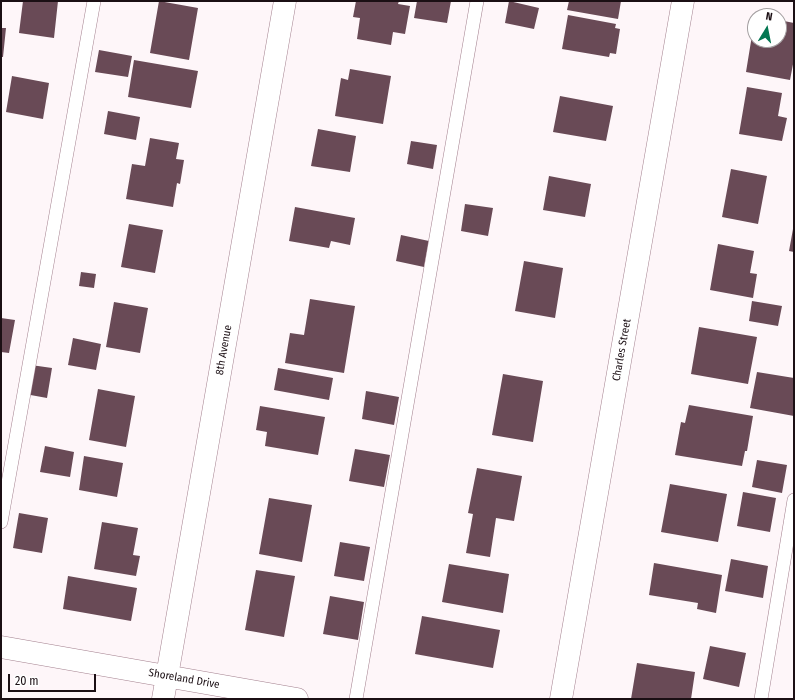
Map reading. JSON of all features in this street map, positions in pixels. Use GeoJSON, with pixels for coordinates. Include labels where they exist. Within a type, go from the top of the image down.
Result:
{"type":"FeatureCollection","features":[{"type":"Feature","properties":{"kind":"street","name":"8th Avenue"},"geometry":{"type":"LineString","coordinates":[[163,699],[285,1]]}},
{"type":"Feature","properties":{"kind":"street","name":"Charles Street"},"geometry":{"type":"LineString","coordinates":[[561,699],[683,1]]}},
{"type":"Feature","properties":{"kind":"street","name":"Shoreland Drive"},"geometry":{"type":"LineString","coordinates":[[1,647],[297,699]]}},
{"type":"Feature","properties":{"kind":"lane"},"geometry":{"type":"LineString","coordinates":[[1,522],[94,1]]}},
{"type":"Feature","properties":{"kind":"lane"},"geometry":{"type":"LineString","coordinates":[[356,699],[477,1]]}},
{"type":"Feature","properties":{"kind":"lane"},"geometry":{"type":"LineString","coordinates":[[761,699],[794,500]]}},
{"type":"Feature","properties":{"kind":"building"},"geometry":{"type":"Polygon","coordinates":[[[23,1],[58,1],[54,38],[19,33],[23,1]]]}},
{"type":"Feature","properties":{"kind":"building"},"geometry":{"type":"Polygon","coordinates":[[[159,1],[198,8],[189,60],[150,53],[159,1]]]}},
{"type":"Feature","properties":{"kind":"building"},"geometry":{"type":"Polygon","coordinates":[[[356,1],[399,1],[398,4],[410,6],[405,34],[393,32],[391,45],[357,39],[360,18],[353,17],[356,1]]]}},
{"type":"Feature","properties":{"kind":"building"},"geometry":{"type":"Polygon","coordinates":[[[417,1],[451,1],[447,23],[414,18],[417,1]]]}},
{"type":"Feature","properties":{"kind":"building"},"geometry":{"type":"Polygon","coordinates":[[[509,1],[539,8],[534,29],[505,23],[509,1]]]}},
{"type":"Feature","properties":{"kind":"building"},"geometry":{"type":"Polygon","coordinates":[[[569,1],[621,1],[618,19],[567,10],[569,1]]]}},
{"type":"Feature","properties":{"kind":"building"},"geometry":{"type":"Polygon","coordinates":[[[568,15],[616,24],[615,28],[620,29],[616,54],[610,53],[609,57],[562,49],[568,15]]]}},
{"type":"Feature","properties":{"kind":"building"},"geometry":{"type":"Polygon","coordinates":[[[787,22],[794,23],[794,59],[790,80],[746,72],[750,48],[787,48],[787,22]]]}},
{"type":"Feature","properties":{"kind":"building"},"geometry":{"type":"Polygon","coordinates":[[[1,28],[6,28],[3,57],[1,57],[1,28]]]}},
{"type":"Feature","properties":{"kind":"building"},"geometry":{"type":"Polygon","coordinates":[[[99,50],[132,56],[128,77],[95,72],[99,50]]]}},
{"type":"Feature","properties":{"kind":"building"},"geometry":{"type":"Polygon","coordinates":[[[134,60],[198,71],[191,108],[128,97],[134,60]]]}},
{"type":"Feature","properties":{"kind":"building"},"geometry":{"type":"Polygon","coordinates":[[[350,69],[391,76],[383,124],[335,116],[341,78],[348,80],[350,69]]]}},
{"type":"Feature","properties":{"kind":"building"},"geometry":{"type":"Polygon","coordinates":[[[12,76],[49,83],[43,119],[6,112],[12,76]]]}},
{"type":"Feature","properties":{"kind":"building"},"geometry":{"type":"Polygon","coordinates":[[[747,87],[782,93],[778,116],[787,118],[782,141],[739,134],[747,87]]]}},
{"type":"Feature","properties":{"kind":"building"},"geometry":{"type":"Polygon","coordinates":[[[560,96],[613,106],[606,141],[553,132],[560,96]]]}},
{"type":"Feature","properties":{"kind":"building"},"geometry":{"type":"Polygon","coordinates":[[[108,111],[140,117],[136,140],[104,134],[108,111]]]}},
{"type":"Feature","properties":{"kind":"building"},"geometry":{"type":"Polygon","coordinates":[[[318,129],[356,136],[350,172],[311,166],[318,129]]]}},
{"type":"Feature","properties":{"kind":"building"},"geometry":{"type":"Polygon","coordinates":[[[150,138],[179,143],[176,159],[184,160],[180,184],[177,183],[173,207],[126,199],[132,164],[145,166],[150,138]]]}},
{"type":"Feature","properties":{"kind":"building"},"geometry":{"type":"Polygon","coordinates":[[[411,141],[437,145],[433,169],[407,164],[411,141]]]}},
{"type":"Feature","properties":{"kind":"building"},"geometry":{"type":"Polygon","coordinates":[[[731,169],[767,176],[758,224],[722,217],[731,169]]]}},
{"type":"Feature","properties":{"kind":"building"},"geometry":{"type":"Polygon","coordinates":[[[549,176],[591,184],[585,217],[543,210],[549,176]]]}},
{"type":"Feature","properties":{"kind":"building"},"geometry":{"type":"Polygon","coordinates":[[[465,204],[493,208],[488,236],[461,231],[465,204]]]}},
{"type":"Feature","properties":{"kind":"building"},"geometry":{"type":"Polygon","coordinates":[[[295,207],[355,218],[350,245],[331,241],[329,248],[289,241],[295,207]]]}},
{"type":"Feature","properties":{"kind":"building"},"geometry":{"type":"Polygon","coordinates":[[[129,224],[163,230],[155,273],[121,267],[129,224]]]}},
{"type":"Feature","properties":{"kind":"building"},"geometry":{"type":"Polygon","coordinates":[[[794,229],[794,252],[789,251],[794,229]]]}},
{"type":"Feature","properties":{"kind":"building"},"geometry":{"type":"Polygon","coordinates":[[[401,235],[429,241],[424,267],[396,261],[401,235]]]}},
{"type":"Feature","properties":{"kind":"building"},"geometry":{"type":"Polygon","coordinates":[[[718,244],[754,251],[750,273],[757,274],[753,298],[710,290],[718,244]]]}},
{"type":"Feature","properties":{"kind":"building"},"geometry":{"type":"Polygon","coordinates":[[[524,261],[563,268],[555,318],[515,311],[524,261]]]}},
{"type":"Feature","properties":{"kind":"building"},"geometry":{"type":"Polygon","coordinates":[[[81,272],[96,274],[94,288],[79,286],[81,272]]]}},
{"type":"Feature","properties":{"kind":"building"},"geometry":{"type":"Polygon","coordinates":[[[310,299],[355,306],[344,373],[285,363],[290,333],[304,335],[310,299]]]}},
{"type":"Feature","properties":{"kind":"building"},"geometry":{"type":"Polygon","coordinates":[[[752,301],[782,306],[778,326],[749,321],[752,301]]]}},
{"type":"Feature","properties":{"kind":"building"},"geometry":{"type":"Polygon","coordinates":[[[114,302],[148,308],[140,353],[106,347],[114,302]]]}},
{"type":"Feature","properties":{"kind":"building"},"geometry":{"type":"Polygon","coordinates":[[[1,318],[15,320],[9,353],[1,352],[1,318]]]}},
{"type":"Feature","properties":{"kind":"building"},"geometry":{"type":"Polygon","coordinates":[[[699,327],[757,337],[748,384],[691,374],[699,327]]]}},
{"type":"Feature","properties":{"kind":"building"},"geometry":{"type":"Polygon","coordinates":[[[73,338],[101,344],[96,370],[68,365],[73,338]]]}},
{"type":"Feature","properties":{"kind":"building"},"geometry":{"type":"Polygon","coordinates":[[[31,365],[52,368],[47,398],[25,394],[31,365]]]}},
{"type":"Feature","properties":{"kind":"building"},"geometry":{"type":"Polygon","coordinates":[[[278,368],[333,378],[329,400],[274,390],[278,368]]]}},
{"type":"Feature","properties":{"kind":"building"},"geometry":{"type":"Polygon","coordinates":[[[757,372],[794,378],[794,416],[750,408],[757,372]]]}},
{"type":"Feature","properties":{"kind":"building"},"geometry":{"type":"Polygon","coordinates":[[[503,374],[543,381],[533,442],[492,435],[503,374]]]}},
{"type":"Feature","properties":{"kind":"building"},"geometry":{"type":"Polygon","coordinates":[[[98,389],[135,396],[126,447],[89,440],[98,389]]]}},
{"type":"Feature","properties":{"kind":"building"},"geometry":{"type":"Polygon","coordinates":[[[366,391],[399,397],[394,425],[362,419],[366,391]]]}},
{"type":"Feature","properties":{"kind":"building"},"geometry":{"type":"Polygon","coordinates":[[[689,405],[753,416],[747,451],[745,451],[742,466],[675,455],[681,422],[685,423],[689,405]]]}},
{"type":"Feature","properties":{"kind":"building"},"geometry":{"type":"Polygon","coordinates":[[[260,406],[325,417],[318,455],[265,446],[267,432],[256,430],[260,406]]]}},
{"type":"Feature","properties":{"kind":"building"},"geometry":{"type":"Polygon","coordinates":[[[45,446],[74,452],[70,477],[40,472],[45,446]]]}},
{"type":"Feature","properties":{"kind":"building"},"geometry":{"type":"Polygon","coordinates":[[[355,449],[390,455],[384,487],[349,481],[355,449]]]}},
{"type":"Feature","properties":{"kind":"building"},"geometry":{"type":"Polygon","coordinates":[[[84,456],[123,463],[117,497],[79,490],[84,456]]]}},
{"type":"Feature","properties":{"kind":"building"},"geometry":{"type":"Polygon","coordinates":[[[757,460],[787,465],[782,493],[752,487],[757,460]]]}},
{"type":"Feature","properties":{"kind":"building"},"geometry":{"type":"Polygon","coordinates":[[[477,468],[522,476],[514,521],[496,518],[490,557],[466,553],[473,514],[468,513],[477,468]]]}},
{"type":"Feature","properties":{"kind":"building"},"geometry":{"type":"Polygon","coordinates":[[[670,484],[727,494],[718,542],[661,532],[670,484]]]}},
{"type":"Feature","properties":{"kind":"building"},"geometry":{"type":"Polygon","coordinates":[[[743,492],[776,498],[770,532],[737,526],[743,492]]]}},
{"type":"Feature","properties":{"kind":"building"},"geometry":{"type":"Polygon","coordinates":[[[269,498],[312,505],[302,562],[259,554],[269,498]]]}},
{"type":"Feature","properties":{"kind":"building"},"geometry":{"type":"Polygon","coordinates":[[[19,513],[48,518],[42,553],[13,548],[19,513]]]}},
{"type":"Feature","properties":{"kind":"building"},"geometry":{"type":"Polygon","coordinates":[[[102,522],[138,528],[133,555],[140,556],[136,576],[94,569],[102,522]]]}},
{"type":"Feature","properties":{"kind":"building"},"geometry":{"type":"Polygon","coordinates":[[[340,542],[370,547],[364,581],[334,576],[340,542]]]}},
{"type":"Feature","properties":{"kind":"building"},"geometry":{"type":"Polygon","coordinates":[[[731,559],[768,566],[763,598],[725,591],[731,559]]]}},
{"type":"Feature","properties":{"kind":"building"},"geometry":{"type":"Polygon","coordinates":[[[654,563],[722,575],[716,613],[697,609],[698,603],[649,595],[654,563]]]}},
{"type":"Feature","properties":{"kind":"building"},"geometry":{"type":"Polygon","coordinates":[[[449,564],[509,574],[503,613],[442,602],[449,564]]]}},
{"type":"Feature","properties":{"kind":"building"},"geometry":{"type":"Polygon","coordinates":[[[256,570],[295,576],[284,637],[245,630],[256,570]]]}},
{"type":"Feature","properties":{"kind":"building"},"geometry":{"type":"Polygon","coordinates":[[[68,576],[137,588],[131,621],[63,609],[68,576]]]}},
{"type":"Feature","properties":{"kind":"building"},"geometry":{"type":"Polygon","coordinates":[[[330,596],[364,602],[358,640],[323,634],[330,596]]]}},
{"type":"Feature","properties":{"kind":"building"},"geometry":{"type":"Polygon","coordinates":[[[422,616],[500,630],[493,668],[415,654],[422,616]]]}},
{"type":"Feature","properties":{"kind":"building"},"geometry":{"type":"Polygon","coordinates":[[[710,646],[746,653],[739,687],[703,679],[710,646]]]}},
{"type":"Feature","properties":{"kind":"building"},"geometry":{"type":"Polygon","coordinates":[[[637,663],[695,672],[691,699],[631,699],[637,663]]]}}]}
